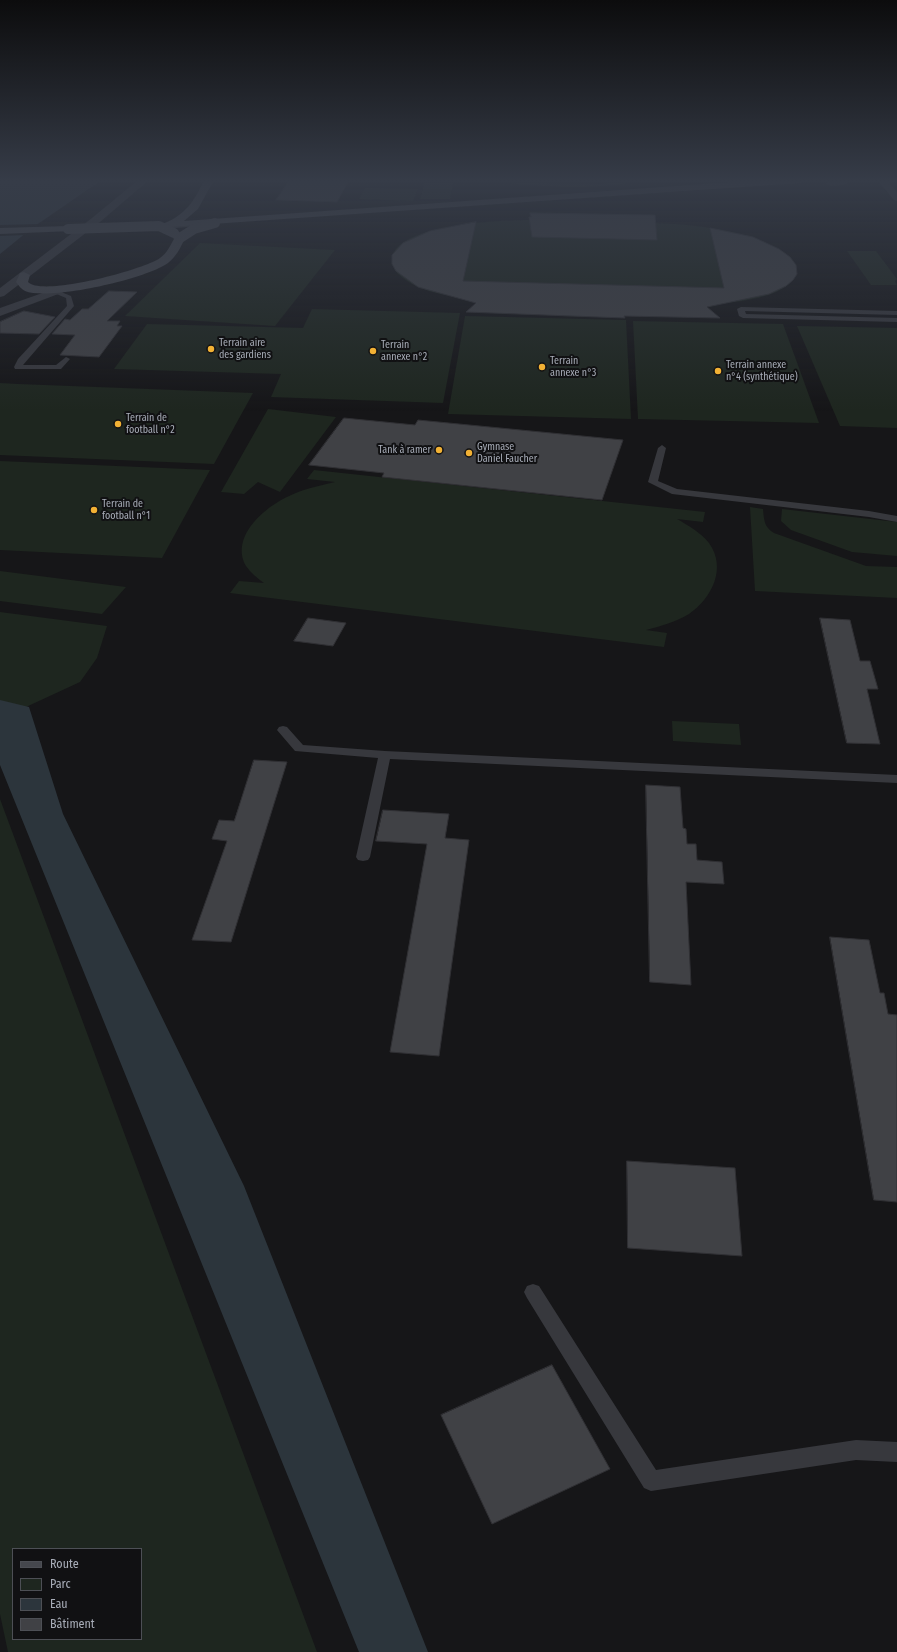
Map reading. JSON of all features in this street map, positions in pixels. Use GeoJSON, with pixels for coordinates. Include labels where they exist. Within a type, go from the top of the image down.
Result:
{"type":"FeatureCollection","features":[{"type":"Feature","properties":{"kind":"main road"},"geometry":{"type":"LineString","coordinates":[[24,275],[22,282],[24,286],[31,289],[60,290],[121,277],[153,267],[169,257]]}},
{"type":"Feature","properties":{"kind":"street"},"geometry":{"type":"LineString","coordinates":[[0,294],[48,257]]}},
{"type":"Feature","properties":{"kind":"street"},"geometry":{"type":"LineString","coordinates":[[0,312],[60,290]]}},
{"type":"Feature","properties":{"kind":"lane"},"geometry":{"type":"LineString","coordinates":[[60,290],[69,297],[71,306],[21,361],[18,367],[58,367],[66,360]]}},
{"type":"Feature","properties":{"kind":"lane"},"geometry":{"type":"LineString","coordinates":[[897,313],[741,309],[743,316],[897,320]]}},
{"type":"Feature","properties":{"kind":"lane"},"geometry":{"type":"LineString","coordinates":[[662,448],[653,482],[676,492],[869,514],[897,519]]}},
{"type":"Feature","properties":{"kind":"lane"},"geometry":{"type":"LineString","coordinates":[[284,730],[299,748],[385,755],[897,779]]}},
{"type":"Feature","properties":{"kind":"lane"},"geometry":{"type":"LineString","coordinates":[[363,857],[385,755]]}},
{"type":"Feature","properties":{"kind":"lane"},"geometry":{"type":"LineString","coordinates":[[533,1292],[651,1481],[856,1450],[897,1452]]}},
{"type":"Feature","properties":{"kind":"green space"},"geometry":{"type":"Polygon","coordinates":[[[186,257],[329,257],[275,326],[125,316],[186,257]]]}},
{"type":"Feature","properties":{"kind":"green space"},"geometry":{"type":"Polygon","coordinates":[[[789,257],[796,266],[797,274],[792,282],[772,294],[744,301],[705,306],[720,318],[561,316],[561,314],[440,294],[421,288],[403,278],[394,270],[392,258],[789,257]]]}},
{"type":"Feature","properties":{"kind":"green space"},"geometry":{"type":"Polygon","coordinates":[[[851,257],[881,257],[897,279],[895,281],[897,285],[871,285],[851,257]]]}},
{"type":"Feature","properties":{"kind":"green space","name":"Terrain annexe n°2"},"geometry":{"type":"Polygon","coordinates":[[[312,309],[460,313],[443,403],[271,397],[281,374],[114,369],[147,324],[303,328],[312,309]]]}},
{"type":"Feature","properties":{"kind":"green space","name":"Terrain annexe n°3"},"geometry":{"type":"Polygon","coordinates":[[[465,316],[626,320],[631,419],[448,414],[465,316]]]}},
{"type":"Feature","properties":{"kind":"green space","name":"Terrain annexe n°4 (synthétique)"},"geometry":{"type":"Polygon","coordinates":[[[633,321],[783,324],[819,423],[638,419],[633,321]]]}},
{"type":"Feature","properties":{"kind":"green space"},"geometry":{"type":"Polygon","coordinates":[[[797,326],[897,328],[897,428],[840,426],[797,326]]]}},
{"type":"Feature","properties":{"kind":"green space","name":"Terrain de football n°2"},"geometry":{"type":"Polygon","coordinates":[[[0,383],[253,393],[214,464],[0,455],[0,383]]]}},
{"type":"Feature","properties":{"kind":"green space"},"geometry":{"type":"Polygon","coordinates":[[[268,409],[336,417],[280,492],[258,482],[244,494],[221,492],[268,409]]]}},
{"type":"Feature","properties":{"kind":"green space","name":"Terrain de football n°1"},"geometry":{"type":"Polygon","coordinates":[[[0,461],[210,470],[162,558],[0,550],[0,461]]]}},
{"type":"Feature","properties":{"kind":"green space"},"geometry":{"type":"Polygon","coordinates":[[[314,470],[705,512],[703,522],[677,519],[698,532],[706,539],[717,562],[717,572],[710,591],[704,600],[689,614],[674,622],[646,630],[667,633],[664,647],[230,593],[239,581],[264,583],[248,569],[242,555],[242,545],[246,534],[260,516],[278,502],[293,494],[335,482],[307,479],[314,470]]]}},
{"type":"Feature","properties":{"kind":"green space"},"geometry":{"type":"Polygon","coordinates":[[[750,507],[763,509],[766,526],[774,533],[866,566],[897,567],[897,598],[755,591],[750,507]]]}},
{"type":"Feature","properties":{"kind":"green space"},"geometry":{"type":"Polygon","coordinates":[[[782,509],[897,522],[897,556],[852,552],[791,530],[781,521],[782,509]]]}},
{"type":"Feature","properties":{"kind":"green space"},"geometry":{"type":"Polygon","coordinates":[[[0,571],[126,587],[102,614],[0,601],[0,571]]]}},
{"type":"Feature","properties":{"kind":"green space"},"geometry":{"type":"Polygon","coordinates":[[[0,612],[107,626],[97,658],[80,682],[0,719],[0,612]]]}},
{"type":"Feature","properties":{"kind":"green space"},"geometry":{"type":"Polygon","coordinates":[[[672,721],[739,724],[741,745],[673,741],[672,721]]]}},
{"type":"Feature","properties":{"kind":"green space"},"geometry":{"type":"Polygon","coordinates":[[[0,799],[317,1652],[8,1652],[0,1614],[0,799]]]}},
{"type":"Feature","properties":{"kind":"water"},"geometry":{"type":"Polygon","coordinates":[[[0,700],[29,707],[63,814],[244,1186],[428,1652],[359,1652],[0,765],[0,700]]]}},
{"type":"Feature","properties":{"kind":"building"},"geometry":{"type":"Polygon","coordinates":[[[392,257],[468,257],[463,281],[724,288],[717,257],[790,257],[796,265],[797,274],[786,286],[769,294],[707,307],[720,318],[624,316],[625,318],[466,312],[476,303],[418,287],[396,271],[392,264],[392,257]]]}},
{"type":"Feature","properties":{"kind":"building"},"geometry":{"type":"Polygon","coordinates":[[[109,291],[137,292],[107,321],[120,321],[117,326],[122,326],[99,357],[60,355],[75,335],[52,334],[65,319],[70,320],[82,309],[88,309],[109,291]]]}},
{"type":"Feature","properties":{"kind":"building"},"geometry":{"type":"Polygon","coordinates":[[[24,311],[55,317],[39,334],[0,333],[0,322],[24,311]]]}},
{"type":"Feature","properties":{"kind":"building","name":"Gymnase Daniel Faucher"},"geometry":{"type":"Polygon","coordinates":[[[344,418],[415,425],[418,420],[623,440],[602,500],[382,477],[384,473],[309,465],[344,418]]]}},
{"type":"Feature","properties":{"kind":"building"},"geometry":{"type":"Polygon","coordinates":[[[308,618],[346,623],[333,646],[294,641],[308,618]]]}},
{"type":"Feature","properties":{"kind":"building"},"geometry":{"type":"Polygon","coordinates":[[[820,618],[850,620],[860,661],[870,661],[878,689],[867,689],[880,744],[847,743],[820,618]]]}},
{"type":"Feature","properties":{"kind":"building"},"geometry":{"type":"Polygon","coordinates":[[[254,760],[287,762],[231,942],[192,940],[227,841],[212,839],[219,820],[234,821],[254,760]]]}},
{"type":"Feature","properties":{"kind":"building"},"geometry":{"type":"Polygon","coordinates":[[[646,785],[680,787],[683,828],[686,829],[687,844],[696,844],[697,860],[722,862],[724,884],[686,882],[691,985],[650,982],[646,785]]]}},
{"type":"Feature","properties":{"kind":"building"},"geometry":{"type":"Polygon","coordinates":[[[383,810],[449,814],[445,838],[469,840],[439,1056],[390,1052],[427,844],[376,841],[383,810]]]}},
{"type":"Feature","properties":{"kind":"building"},"geometry":{"type":"Polygon","coordinates":[[[830,937],[869,940],[880,993],[884,993],[888,1014],[897,1015],[897,1202],[874,1200],[830,937]]]}},
{"type":"Feature","properties":{"kind":"building"},"geometry":{"type":"Polygon","coordinates":[[[627,1161],[735,1168],[742,1256],[628,1248],[627,1161]]]}},
{"type":"Feature","properties":{"kind":"building"},"geometry":{"type":"Polygon","coordinates":[[[552,1365],[610,1469],[492,1524],[441,1415],[552,1365]]]}},
{"type":"Feature","properties":{"kind":"place","name":"Terrain aire des gardiens"},"geometry":{"type":"Point","coordinates":[211,349]}},
{"type":"Feature","properties":{"kind":"place","name":"Terrain annexe n°2"},"geometry":{"type":"Point","coordinates":[373,351]}},
{"type":"Feature","properties":{"kind":"place","name":"Terrain annexe n°3"},"geometry":{"type":"Point","coordinates":[542,367]}},
{"type":"Feature","properties":{"kind":"place","name":"Terrain annexe n°4 (synthétique)"},"geometry":{"type":"Point","coordinates":[718,371]}},
{"type":"Feature","properties":{"kind":"place","name":"Terrain de football n°2"},"geometry":{"type":"Point","coordinates":[118,424]}},
{"type":"Feature","properties":{"kind":"place","name":"Tank à ramer"},"geometry":{"type":"Point","coordinates":[439,450]}},
{"type":"Feature","properties":{"kind":"place","name":"Gymnase Daniel Faucher"},"geometry":{"type":"Point","coordinates":[469,453]}},
{"type":"Feature","properties":{"kind":"place","name":"Terrain de football n°1"},"geometry":{"type":"Point","coordinates":[94,510]}}]}
